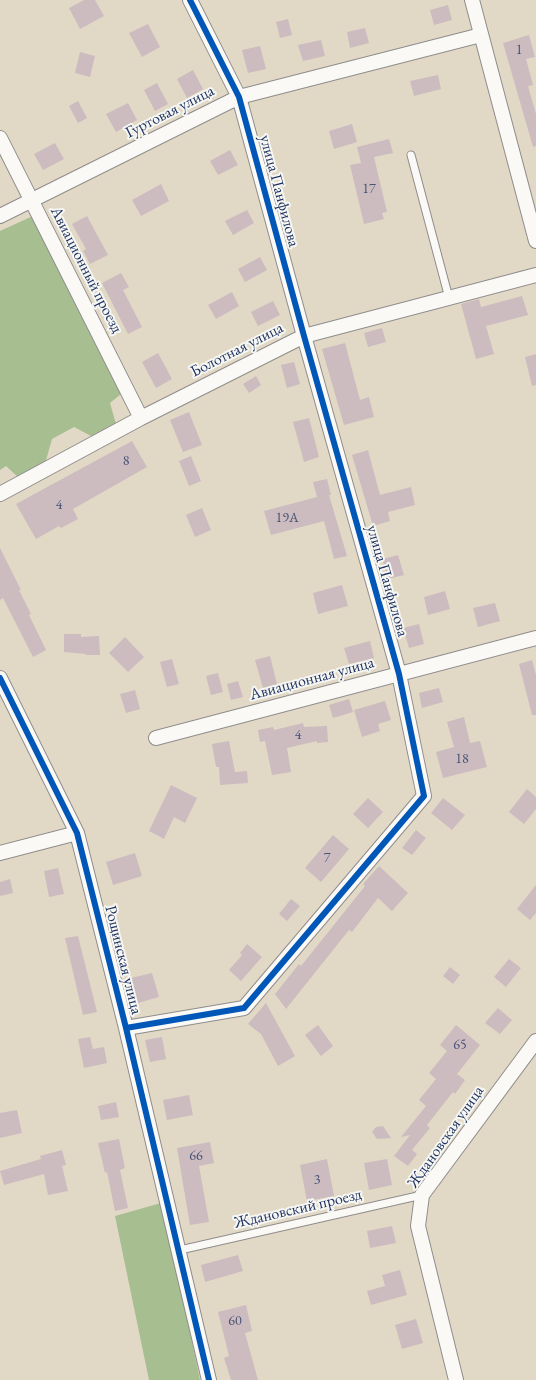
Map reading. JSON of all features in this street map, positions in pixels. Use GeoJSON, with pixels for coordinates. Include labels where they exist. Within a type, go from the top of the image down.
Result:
{"type":"FeatureCollection","features":[{"type":"Feature","properties":{"kind":"street","name":"улица Панфилова"},"geometry":{"type":"LineString","coordinates":[[126,1028],[244,1008],[424,796],[399,674],[239,97],[190,0]]}},
{"type":"Feature","properties":{"kind":"street"},"geometry":{"type":"LineString","coordinates":[[472,0],[536,241]]}},
{"type":"Feature","properties":{"kind":"street","name":"Гуртовая улица"},"geometry":{"type":"LineString","coordinates":[[0,216],[239,97],[481,35]]}},
{"type":"Feature","properties":{"kind":"street","name":"Авиационный проезд"},"geometry":{"type":"LineString","coordinates":[[0,138],[141,418]]}},
{"type":"Feature","properties":{"kind":"street","name":"Болотная улица"},"geometry":{"type":"LineString","coordinates":[[0,494],[141,418],[304,336],[536,275]]}},
{"type":"Feature","properties":{"kind":"street","name":"Авиационная улица"},"geometry":{"type":"LineString","coordinates":[[156,738],[536,638]]}},
{"type":"Feature","properties":{"kind":"street","name":"Рощинская улица"},"geometry":{"type":"LineString","coordinates":[[0,678],[77,833],[180,1250],[209,1380]]}},
{"type":"Feature","properties":{"kind":"street"},"geometry":{"type":"LineString","coordinates":[[0,853],[77,833]]}},
{"type":"Feature","properties":{"kind":"street","name":"Ждановская улица"},"geometry":{"type":"LineString","coordinates":[[456,1380],[418,1226],[422,1195],[536,1041]]}},
{"type":"Feature","properties":{"kind":"lane"},"geometry":{"type":"LineString","coordinates":[[411,155],[449,298]]}},
{"type":"Feature","properties":{"kind":"lane","name":"Ждановский проезд"},"geometry":{"type":"LineString","coordinates":[[180,1250],[422,1195]]}},
{"type":"Feature","properties":{"kind":"green space"},"geometry":{"type":"Polygon","coordinates":[[[35,215],[121,394],[110,403],[116,424],[93,437],[74,427],[52,439],[45,464],[19,478],[6,466],[0,470],[0,231],[35,215]]]}},
{"type":"Feature","properties":{"kind":"green space"},"geometry":{"type":"Polygon","coordinates":[[[175,1199],[163,1204],[200,1380],[149,1380],[115,1216],[175,1199]]]}},
{"type":"Feature","properties":{"kind":"building"},"geometry":{"type":"Polygon","coordinates":[[[84,0],[95,0],[104,16],[80,29],[69,8],[84,0]]]}},
{"type":"Feature","properties":{"kind":"building"},"geometry":{"type":"Polygon","coordinates":[[[448,5],[452,20],[434,25],[430,10],[448,5]]]}},
{"type":"Feature","properties":{"kind":"building"},"geometry":{"type":"Polygon","coordinates":[[[288,19],[292,35],[280,38],[276,22],[288,19]]]}},
{"type":"Feature","properties":{"kind":"building"},"geometry":{"type":"Polygon","coordinates":[[[148,24],[160,47],[142,57],[129,33],[148,24]]]}},
{"type":"Feature","properties":{"kind":"building"},"geometry":{"type":"Polygon","coordinates":[[[365,28],[369,43],[350,48],[347,32],[365,28]]]}},
{"type":"Feature","properties":{"kind":"building"},"geometry":{"type":"Polygon","coordinates":[[[529,35],[535,57],[526,59],[533,85],[528,86],[536,114],[536,146],[533,147],[503,43],[529,35]]]}},
{"type":"Feature","properties":{"kind":"building"},"geometry":{"type":"Polygon","coordinates":[[[321,40],[325,56],[303,61],[298,45],[321,40]]]}},
{"type":"Feature","properties":{"kind":"building"},"geometry":{"type":"Polygon","coordinates":[[[260,46],[266,69],[248,73],[242,50],[260,46]]]}},
{"type":"Feature","properties":{"kind":"building"},"geometry":{"type":"Polygon","coordinates":[[[80,52],[95,56],[90,77],[75,73],[80,52]]]}},
{"type":"Feature","properties":{"kind":"building"},"geometry":{"type":"Polygon","coordinates":[[[193,70],[203,89],[187,98],[177,79],[193,70]]]}},
{"type":"Feature","properties":{"kind":"building"},"geometry":{"type":"Polygon","coordinates":[[[438,75],[441,89],[414,96],[410,81],[438,75]]]}},
{"type":"Feature","properties":{"kind":"building"},"geometry":{"type":"Polygon","coordinates":[[[157,83],[168,104],[155,111],[144,90],[157,83]]]}},
{"type":"Feature","properties":{"kind":"building"},"geometry":{"type":"Polygon","coordinates":[[[78,101],[87,118],[78,123],[69,106],[78,101]]]}},
{"type":"Feature","properties":{"kind":"building"},"geometry":{"type":"Polygon","coordinates":[[[128,103],[137,120],[116,132],[106,114],[128,103]]]}},
{"type":"Feature","properties":{"kind":"building"},"geometry":{"type":"Polygon","coordinates":[[[352,124],[357,142],[334,149],[329,131],[352,124]]]}},
{"type":"Feature","properties":{"kind":"building"},"geometry":{"type":"Polygon","coordinates":[[[389,139],[393,153],[374,157],[387,212],[382,213],[384,219],[364,224],[350,165],[361,163],[357,147],[389,139]]]}},
{"type":"Feature","properties":{"kind":"building"},"geometry":{"type":"Polygon","coordinates":[[[55,143],[64,159],[43,170],[34,154],[55,143]]]}},
{"type":"Feature","properties":{"kind":"building"},"geometry":{"type":"Polygon","coordinates":[[[230,150],[238,165],[218,175],[210,161],[230,150]]]}},
{"type":"Feature","properties":{"kind":"building"},"geometry":{"type":"Polygon","coordinates":[[[161,184],[169,201],[141,216],[132,200],[161,184]]]}},
{"type":"Feature","properties":{"kind":"building"},"geometry":{"type":"Polygon","coordinates":[[[247,210],[254,223],[233,235],[225,221],[247,210]]]}},
{"type":"Feature","properties":{"kind":"building"},"geometry":{"type":"Polygon","coordinates":[[[87,216],[108,255],[90,264],[83,251],[86,249],[72,224],[87,216]]]}},
{"type":"Feature","properties":{"kind":"building"},"geometry":{"type":"Polygon","coordinates":[[[260,257],[267,270],[245,282],[238,269],[260,257]]]}},
{"type":"Feature","properties":{"kind":"building"},"geometry":{"type":"Polygon","coordinates":[[[121,273],[129,287],[123,290],[142,327],[128,334],[102,283],[121,273]]]}},
{"type":"Feature","properties":{"kind":"building"},"geometry":{"type":"Polygon","coordinates":[[[232,292],[239,306],[216,319],[208,305],[232,292]]]}},
{"type":"Feature","properties":{"kind":"building"},"geometry":{"type":"Polygon","coordinates":[[[522,296],[528,315],[486,326],[494,354],[476,359],[461,304],[479,299],[481,307],[522,296]]]}},
{"type":"Feature","properties":{"kind":"building"},"geometry":{"type":"Polygon","coordinates":[[[273,301],[280,315],[258,326],[251,312],[273,301]]]}},
{"type":"Feature","properties":{"kind":"building"},"geometry":{"type":"Polygon","coordinates":[[[382,328],[386,342],[368,347],[364,333],[382,328]]]}},
{"type":"Feature","properties":{"kind":"building"},"geometry":{"type":"Polygon","coordinates":[[[345,343],[360,400],[369,397],[374,417],[344,425],[322,349],[345,343]]]}},
{"type":"Feature","properties":{"kind":"building"},"geometry":{"type":"Polygon","coordinates":[[[158,353],[172,379],[156,388],[142,362],[158,353]]]}},
{"type":"Feature","properties":{"kind":"building"},"geometry":{"type":"Polygon","coordinates":[[[536,354],[536,385],[532,386],[525,357],[536,354]]]}},
{"type":"Feature","properties":{"kind":"building"},"geometry":{"type":"Polygon","coordinates":[[[294,362],[300,384],[287,388],[281,365],[294,362]]]}},
{"type":"Feature","properties":{"kind":"building"},"geometry":{"type":"Polygon","coordinates":[[[256,376],[261,385],[249,393],[243,384],[256,376]]]}},
{"type":"Feature","properties":{"kind":"building"},"geometry":{"type":"Polygon","coordinates":[[[189,412],[202,445],[183,452],[170,420],[189,412]]]}},
{"type":"Feature","properties":{"kind":"building"},"geometry":{"type":"Polygon","coordinates":[[[309,418],[319,457],[304,462],[293,422],[309,418]]]}},
{"type":"Feature","properties":{"kind":"building"},"geometry":{"type":"Polygon","coordinates":[[[132,441],[147,467],[73,509],[78,519],[61,528],[59,526],[36,539],[16,504],[132,441]]]}},
{"type":"Feature","properties":{"kind":"building"},"geometry":{"type":"Polygon","coordinates":[[[368,450],[380,495],[411,487],[415,505],[388,512],[390,521],[373,526],[352,455],[368,450]]]}},
{"type":"Feature","properties":{"kind":"building"},"geometry":{"type":"Polygon","coordinates":[[[191,456],[201,481],[189,486],[179,461],[191,456]]]}},
{"type":"Feature","properties":{"kind":"building"},"geometry":{"type":"Polygon","coordinates":[[[327,479],[331,495],[329,495],[347,556],[334,559],[324,521],[271,535],[264,511],[317,497],[313,482],[327,479]]]}},
{"type":"Feature","properties":{"kind":"building"},"geometry":{"type":"Polygon","coordinates":[[[202,508],[211,530],[195,537],[186,515],[202,508]]]}},
{"type":"Feature","properties":{"kind":"building"},"geometry":{"type":"Polygon","coordinates":[[[0,548],[21,590],[19,590],[31,614],[29,615],[46,650],[33,657],[3,598],[0,600],[0,548]]]}},
{"type":"Feature","properties":{"kind":"building"},"geometry":{"type":"Polygon","coordinates":[[[398,555],[404,575],[388,579],[382,559],[398,555]]]}},
{"type":"Feature","properties":{"kind":"building"},"geometry":{"type":"Polygon","coordinates":[[[342,585],[348,606],[318,614],[313,593],[342,585]]]}},
{"type":"Feature","properties":{"kind":"building"},"geometry":{"type":"Polygon","coordinates":[[[445,591],[450,609],[428,615],[424,597],[445,591]]]}},
{"type":"Feature","properties":{"kind":"building"},"geometry":{"type":"Polygon","coordinates":[[[495,603],[500,621],[478,627],[473,608],[495,603]]]}},
{"type":"Feature","properties":{"kind":"building"},"geometry":{"type":"Polygon","coordinates":[[[419,624],[424,644],[409,648],[403,628],[419,624]]]}},
{"type":"Feature","properties":{"kind":"building"},"geometry":{"type":"Polygon","coordinates":[[[64,634],[81,634],[81,637],[99,636],[100,655],[64,652],[64,634]]]}},
{"type":"Feature","properties":{"kind":"building"},"geometry":{"type":"Polygon","coordinates":[[[125,637],[144,657],[128,672],[109,653],[125,637]]]}},
{"type":"Feature","properties":{"kind":"building"},"geometry":{"type":"Polygon","coordinates":[[[370,641],[374,658],[349,664],[344,648],[370,641]]]}},
{"type":"Feature","properties":{"kind":"building"},"geometry":{"type":"Polygon","coordinates":[[[270,656],[277,684],[263,688],[255,660],[270,656]]]}},
{"type":"Feature","properties":{"kind":"building"},"geometry":{"type":"Polygon","coordinates":[[[172,659],[179,684],[167,687],[160,662],[172,659]]]}},
{"type":"Feature","properties":{"kind":"building"},"geometry":{"type":"Polygon","coordinates":[[[532,660],[536,675],[536,715],[532,715],[519,664],[532,660]]]}},
{"type":"Feature","properties":{"kind":"building"},"geometry":{"type":"Polygon","coordinates":[[[218,673],[223,692],[211,695],[206,676],[218,673]]]}},
{"type":"Feature","properties":{"kind":"building"},"geometry":{"type":"Polygon","coordinates":[[[238,681],[243,697],[231,700],[227,684],[238,681]]]}},
{"type":"Feature","properties":{"kind":"building"},"geometry":{"type":"Polygon","coordinates":[[[439,688],[443,702],[422,708],[419,693],[439,688]]]}},
{"type":"Feature","properties":{"kind":"building"},"geometry":{"type":"Polygon","coordinates":[[[135,690],[140,709],[126,713],[120,694],[135,690]]]}},
{"type":"Feature","properties":{"kind":"building"},"geometry":{"type":"Polygon","coordinates":[[[349,699],[353,712],[333,718],[329,705],[349,699]]]}},
{"type":"Feature","properties":{"kind":"building"},"geometry":{"type":"Polygon","coordinates":[[[385,701],[391,720],[378,724],[380,731],[362,737],[354,710],[385,701]]]}},
{"type":"Feature","properties":{"kind":"building"},"geometry":{"type":"Polygon","coordinates":[[[464,717],[470,743],[480,741],[487,767],[443,778],[436,752],[454,747],[447,722],[464,717]]]}},
{"type":"Feature","properties":{"kind":"building"},"geometry":{"type":"Polygon","coordinates":[[[303,723],[304,727],[327,726],[328,742],[317,743],[317,741],[287,748],[291,772],[272,775],[265,741],[260,742],[258,730],[273,727],[274,730],[303,723]]]}},
{"type":"Feature","properties":{"kind":"building"},"geometry":{"type":"Polygon","coordinates":[[[229,741],[235,772],[247,771],[248,783],[220,785],[219,767],[216,767],[212,744],[229,741]]]}},
{"type":"Feature","properties":{"kind":"building"},"geometry":{"type":"Polygon","coordinates":[[[171,785],[197,798],[185,823],[174,817],[164,839],[149,831],[171,785]]]}},
{"type":"Feature","properties":{"kind":"building"},"geometry":{"type":"Polygon","coordinates":[[[527,789],[536,797],[536,809],[524,824],[509,812],[527,789]]]}},
{"type":"Feature","properties":{"kind":"building"},"geometry":{"type":"Polygon","coordinates":[[[368,798],[383,812],[368,828],[353,814],[368,798]]]}},
{"type":"Feature","properties":{"kind":"building"},"geometry":{"type":"Polygon","coordinates":[[[443,798],[465,815],[452,830],[431,813],[443,798]]]}},
{"type":"Feature","properties":{"kind":"building"},"geometry":{"type":"Polygon","coordinates":[[[416,830],[426,838],[412,855],[402,848],[416,830]]]}},
{"type":"Feature","properties":{"kind":"building"},"geometry":{"type":"Polygon","coordinates":[[[333,835],[349,849],[321,882],[305,868],[333,835]]]}},
{"type":"Feature","properties":{"kind":"building"},"geometry":{"type":"Polygon","coordinates":[[[135,853],[142,876],[113,885],[106,862],[135,853]]]}},
{"type":"Feature","properties":{"kind":"building"},"geometry":{"type":"Polygon","coordinates":[[[379,866],[408,893],[392,911],[378,898],[352,932],[349,930],[286,1009],[275,994],[299,964],[301,966],[365,886],[363,884],[379,866]]]}},
{"type":"Feature","properties":{"kind":"building"},"geometry":{"type":"Polygon","coordinates":[[[58,868],[64,894],[49,897],[44,871],[58,868]]]}},
{"type":"Feature","properties":{"kind":"building"},"geometry":{"type":"Polygon","coordinates":[[[10,879],[13,893],[0,896],[0,882],[10,879]]]}},
{"type":"Feature","properties":{"kind":"building"},"geometry":{"type":"Polygon","coordinates":[[[536,885],[536,913],[530,920],[517,909],[536,885]]]}},
{"type":"Feature","properties":{"kind":"building"},"geometry":{"type":"Polygon","coordinates":[[[291,899],[300,906],[287,921],[279,914],[291,899]]]}},
{"type":"Feature","properties":{"kind":"building"},"geometry":{"type":"Polygon","coordinates":[[[78,936],[97,1012],[83,1015],[65,938],[78,936]]]}},
{"type":"Feature","properties":{"kind":"building"},"geometry":{"type":"Polygon","coordinates":[[[247,944],[262,957],[241,981],[229,970],[242,955],[240,953],[247,944]]]}},
{"type":"Feature","properties":{"kind":"building"},"geometry":{"type":"Polygon","coordinates":[[[509,959],[521,968],[506,987],[494,977],[509,959]]]}},
{"type":"Feature","properties":{"kind":"building"},"geometry":{"type":"Polygon","coordinates":[[[450,967],[460,975],[453,984],[443,976],[450,967]]]}},
{"type":"Feature","properties":{"kind":"building"},"geometry":{"type":"Polygon","coordinates":[[[152,973],[159,997],[138,1003],[131,978],[152,973]]]}},
{"type":"Feature","properties":{"kind":"building"},"geometry":{"type":"Polygon","coordinates":[[[266,1003],[295,1056],[278,1066],[261,1034],[248,1024],[266,1003]]]}},
{"type":"Feature","properties":{"kind":"building"},"geometry":{"type":"Polygon","coordinates":[[[498,1008],[512,1020],[500,1034],[485,1023],[498,1008]]]}},
{"type":"Feature","properties":{"kind":"building"},"geometry":{"type":"Polygon","coordinates":[[[318,1025],[333,1046],[321,1056],[305,1035],[318,1025]]]}},
{"type":"Feature","properties":{"kind":"building"},"geometry":{"type":"Polygon","coordinates":[[[456,1025],[480,1045],[457,1074],[465,1080],[427,1125],[430,1128],[412,1150],[417,1154],[408,1166],[394,1156],[410,1135],[401,1137],[426,1106],[419,1100],[436,1079],[429,1073],[447,1051],[440,1045],[456,1025]]]}},
{"type":"Feature","properties":{"kind":"building"},"geometry":{"type":"Polygon","coordinates":[[[90,1037],[93,1049],[104,1047],[107,1063],[84,1068],[78,1039],[90,1037]]]}},
{"type":"Feature","properties":{"kind":"building"},"geometry":{"type":"Polygon","coordinates":[[[162,1037],[166,1059],[150,1062],[145,1040],[162,1037]]]}},
{"type":"Feature","properties":{"kind":"building"},"geometry":{"type":"Polygon","coordinates":[[[189,1095],[193,1115],[167,1120],[163,1100],[189,1095]]]}},
{"type":"Feature","properties":{"kind":"building"},"geometry":{"type":"Polygon","coordinates":[[[116,1102],[119,1117],[101,1120],[98,1106],[116,1102]]]}},
{"type":"Feature","properties":{"kind":"building"},"geometry":{"type":"Polygon","coordinates":[[[17,1110],[22,1133],[0,1138],[0,1113],[17,1110]]]}},
{"type":"Feature","properties":{"kind":"building"},"geometry":{"type":"Polygon","coordinates":[[[383,1126],[391,1138],[377,1139],[372,1132],[376,1127],[383,1126]]]}},
{"type":"Feature","properties":{"kind":"building"},"geometry":{"type":"Polygon","coordinates":[[[119,1139],[125,1168],[120,1170],[128,1208],[115,1211],[107,1172],[105,1173],[98,1143],[119,1139]]]}},
{"type":"Feature","properties":{"kind":"building"},"geometry":{"type":"Polygon","coordinates":[[[210,1142],[214,1163],[199,1166],[209,1222],[190,1225],[177,1148],[210,1142]]]}},
{"type":"Feature","properties":{"kind":"building"},"geometry":{"type":"Polygon","coordinates":[[[62,1150],[66,1165],[62,1166],[68,1191],[48,1195],[44,1174],[4,1185],[0,1171],[41,1159],[40,1156],[62,1150]]]}},
{"type":"Feature","properties":{"kind":"building"},"geometry":{"type":"Polygon","coordinates":[[[327,1159],[334,1196],[307,1201],[300,1165],[327,1159]]]}},
{"type":"Feature","properties":{"kind":"building"},"geometry":{"type":"Polygon","coordinates":[[[387,1159],[392,1185],[369,1190],[364,1163],[387,1159]]]}},
{"type":"Feature","properties":{"kind":"building"},"geometry":{"type":"Polygon","coordinates":[[[392,1226],[396,1243],[370,1248],[367,1231],[392,1226]]]}},
{"type":"Feature","properties":{"kind":"building"},"geometry":{"type":"Polygon","coordinates":[[[238,1255],[243,1271],[205,1282],[201,1265],[238,1255]]]}},
{"type":"Feature","properties":{"kind":"building"},"geometry":{"type":"Polygon","coordinates":[[[400,1270],[407,1295],[371,1305],[367,1291],[385,1286],[382,1275],[400,1270]]]}},
{"type":"Feature","properties":{"kind":"building"},"geometry":{"type":"Polygon","coordinates":[[[246,1305],[252,1331],[245,1333],[258,1380],[231,1380],[224,1358],[229,1356],[218,1312],[246,1305]]]}},
{"type":"Feature","properties":{"kind":"building"},"geometry":{"type":"Polygon","coordinates":[[[416,1319],[423,1343],[402,1349],[395,1325],[416,1319]]]}},
{"type":"Feature","properties":{"kind":"cycle path"},"geometry":{"type":"LineString","coordinates":[[126,1028],[244,1008],[424,796],[399,674],[239,97],[190,0]]}},
{"type":"Feature","properties":{"kind":"cycle path"},"geometry":{"type":"LineString","coordinates":[[0,678],[77,833],[126,1028],[209,1380]]}}]}
